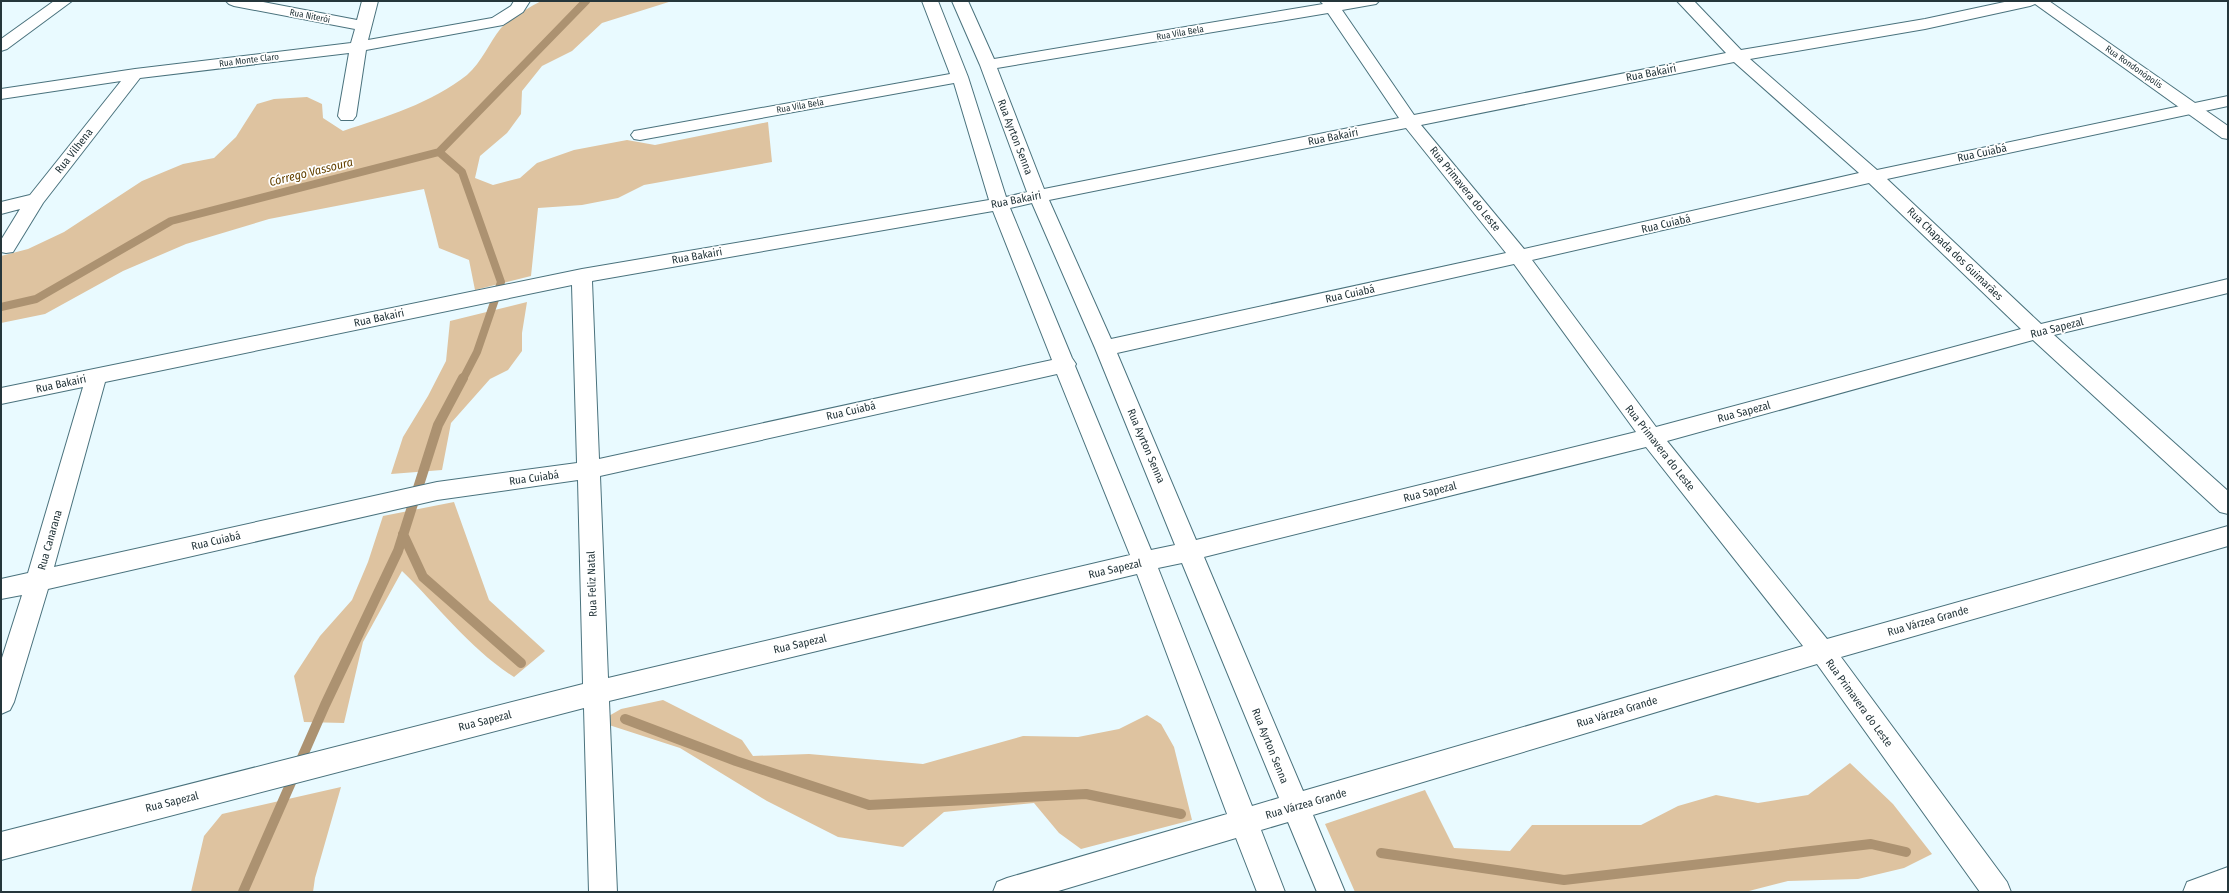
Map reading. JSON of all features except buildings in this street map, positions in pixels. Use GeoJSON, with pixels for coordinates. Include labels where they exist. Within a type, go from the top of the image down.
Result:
{"type":"FeatureCollection","features":[{"type":"Feature","properties":{"kind":"street"},"geometry":{"type":"LineString","coordinates":[[1,46],[64,1]]}},
{"type":"Feature","properties":{"kind":"street","name":"Rua Niterói"},"geometry":{"type":"LineString","coordinates":[[234,1],[363,26]]}},
{"type":"Feature","properties":{"kind":"street"},"geometry":{"type":"LineString","coordinates":[[347,116],[358,47],[370,1]]}},
{"type":"Feature","properties":{"kind":"street","name":"Rua Monte Claro"},"geometry":{"type":"LineString","coordinates":[[1,94],[135,74],[358,47],[497,22],[517,9],[522,1]]}},
{"type":"Feature","properties":{"kind":"street"},"geometry":{"type":"LineString","coordinates":[[930,1],[960,77],[1000,204],[1066,364],[1144,562],[1271,892]]}},
{"type":"Feature","properties":{"kind":"street","name":"Rua Ayrton Senna"},"geometry":{"type":"LineString","coordinates":[[960,1],[988,65],[1038,196],[1105,348],[1331,892]]}},
{"type":"Feature","properties":{"kind":"street","name":"Rua Vila Bela"},"geometry":{"type":"LineString","coordinates":[[988,65],[1330,4],[1372,1]]}},
{"type":"Feature","properties":{"kind":"street","name":"Rua Chapada dos Guimarães"},"geometry":{"type":"LineString","coordinates":[[1685,1],[1737,56],[1873,176],[2037,332],[2228,505]]}},
{"type":"Feature","properties":{"kind":"street","name":"Rua Bakairi"},"geometry":{"type":"LineString","coordinates":[[1,396],[582,276],[1000,204],[1737,56],[1925,24],[2030,1]]}},
{"type":"Feature","properties":{"kind":"street","name":"Rua Rondonópolis"},"geometry":{"type":"LineString","coordinates":[[2038,1],[2228,134]]}},
{"type":"Feature","properties":{"kind":"street","name":"Rua Primavera do Leste"},"geometry":{"type":"LineString","coordinates":[[1330,4],[1410,122],[1503,235],[1651,437],[1822,651],[1997,892]]}},
{"type":"Feature","properties":{"kind":"street","name":"Rua Vilhena"},"geometry":{"type":"LineString","coordinates":[[6,247],[36,199],[135,74]]}},
{"type":"Feature","properties":{"kind":"street","name":"Rua Vila Bela"},"geometry":{"type":"LineString","coordinates":[[640,134],[960,77]]}},
{"type":"Feature","properties":{"kind":"street","name":"Rua Cuiabá"},"geometry":{"type":"LineString","coordinates":[[1105,348],[1518,257],[1873,176],[2228,101]]}},
{"type":"Feature","properties":{"kind":"street"},"geometry":{"type":"LineString","coordinates":[[1,208],[36,199]]}},
{"type":"Feature","properties":{"kind":"street","name":"Rua Feliz Natal"},"geometry":{"type":"LineString","coordinates":[[582,276],[595,693],[603,892]]}},
{"type":"Feature","properties":{"kind":"street","name":"Rua Sapezal"},"geometry":{"type":"LineString","coordinates":[[1,846],[595,693],[1190,551],[1651,437],[2037,332],[2228,286]]}},
{"type":"Feature","properties":{"kind":"street","name":"Rua Cuiabá"},"geometry":{"type":"LineString","coordinates":[[1,589],[394,500],[437,492],[589,470],[1066,364]]}},
{"type":"Feature","properties":{"kind":"street","name":"Rua Canarana"},"geometry":{"type":"LineString","coordinates":[[1,702],[38,581],[96,377]]}},
{"type":"Feature","properties":{"kind":"street","name":"Rua Várzea Grande"},"geometry":{"type":"LineString","coordinates":[[1007,892],[1822,651],[2228,536]]}},
{"type":"Feature","properties":{"kind":"street"},"geometry":{"type":"LineString","coordinates":[[2197,892],[2228,881]]}},
{"type":"Feature","properties":{"kind":"shaded area"},"geometry":{"type":"Polygon","coordinates":[[[541,1],[672,1],[602,23],[572,51],[542,66],[522,91],[521,114],[507,133],[480,156],[475,178],[493,185],[520,178],[537,163],[574,150],[627,140],[655,145],[768,122],[772,162],[644,185],[618,198],[582,205],[538,208],[531,276],[475,290],[469,260],[439,248],[424,189],[269,219],[186,244],[123,271],[45,314],[1,323],[1,256],[28,249],[64,232],[142,181],[183,164],[214,158],[236,137],[257,104],[274,99],[307,97],[322,104],[323,118],[343,131],[391,115],[439,94],[472,70],[501,28],[514,17],[541,1]]]}},
{"type":"Feature","properties":{"kind":"shaded area"},"geometry":{"type":"Polygon","coordinates":[[[527,302],[522,333],[522,351],[508,370],[490,379],[451,423],[442,470],[391,474],[403,437],[428,396],[446,361],[450,321],[527,302]]]}},
{"type":"Feature","properties":{"kind":"shaded area"},"geometry":{"type":"Polygon","coordinates":[[[454,502],[489,600],[545,651],[514,677],[483,654],[469,641],[402,571],[363,642],[344,723],[304,722],[294,676],[320,636],[352,600],[368,562],[383,516],[454,502]]]}},
{"type":"Feature","properties":{"kind":"shaded area"},"geometry":{"type":"Polygon","coordinates":[[[663,700],[742,740],[753,756],[809,754],[923,764],[1023,736],[1078,737],[1119,729],[1147,715],[1161,724],[1174,747],[1192,820],[1081,849],[1059,833],[1034,803],[944,812],[903,847],[838,837],[767,801],[680,748],[609,725],[607,717],[621,709],[663,700]]]}},
{"type":"Feature","properties":{"kind":"shaded area"},"geometry":{"type":"Polygon","coordinates":[[[1850,763],[1893,804],[1932,854],[1904,868],[1858,879],[1788,881],[1745,892],[1355,892],[1325,824],[1425,790],[1454,848],[1510,851],[1532,825],[1641,825],[1678,806],[1716,795],[1758,803],[1808,795],[1850,763]]]}},
{"type":"Feature","properties":{"kind":"shaded area"},"geometry":{"type":"Polygon","coordinates":[[[341,787],[315,878],[313,892],[191,892],[204,836],[222,814],[341,787]]]}},
{"type":"Feature","properties":{"kind":"waterway","name":"Córrego Vassoura"},"geometry":{"type":"LineString","coordinates":[[439,152],[586,1]]}},
{"type":"Feature","properties":{"kind":"waterway","name":"Córrego Vassoura"},"geometry":{"type":"LineString","coordinates":[[1,307],[36,299],[171,221],[439,152]]}},
{"type":"Feature","properties":{"kind":"waterway"},"geometry":{"type":"LineString","coordinates":[[439,152],[462,172],[501,282],[477,352],[463,379]]}},
{"type":"Feature","properties":{"kind":"waterway"},"geometry":{"type":"LineString","coordinates":[[403,535],[438,425],[463,378]]}},
{"type":"Feature","properties":{"kind":"waterway"},"geometry":{"type":"LineString","coordinates":[[243,892],[325,705],[398,551],[403,535]]}},
{"type":"Feature","properties":{"kind":"waterway"},"geometry":{"type":"LineString","coordinates":[[403,535],[423,577],[521,663]]}},
{"type":"Feature","properties":{"kind":"waterway"},"geometry":{"type":"LineString","coordinates":[[625,719],[736,761],[869,805],[1086,794],[1181,814]]}},
{"type":"Feature","properties":{"kind":"waterway"},"geometry":{"type":"LineString","coordinates":[[1381,853],[1564,880],[1871,844],[1906,852]]}}]}
